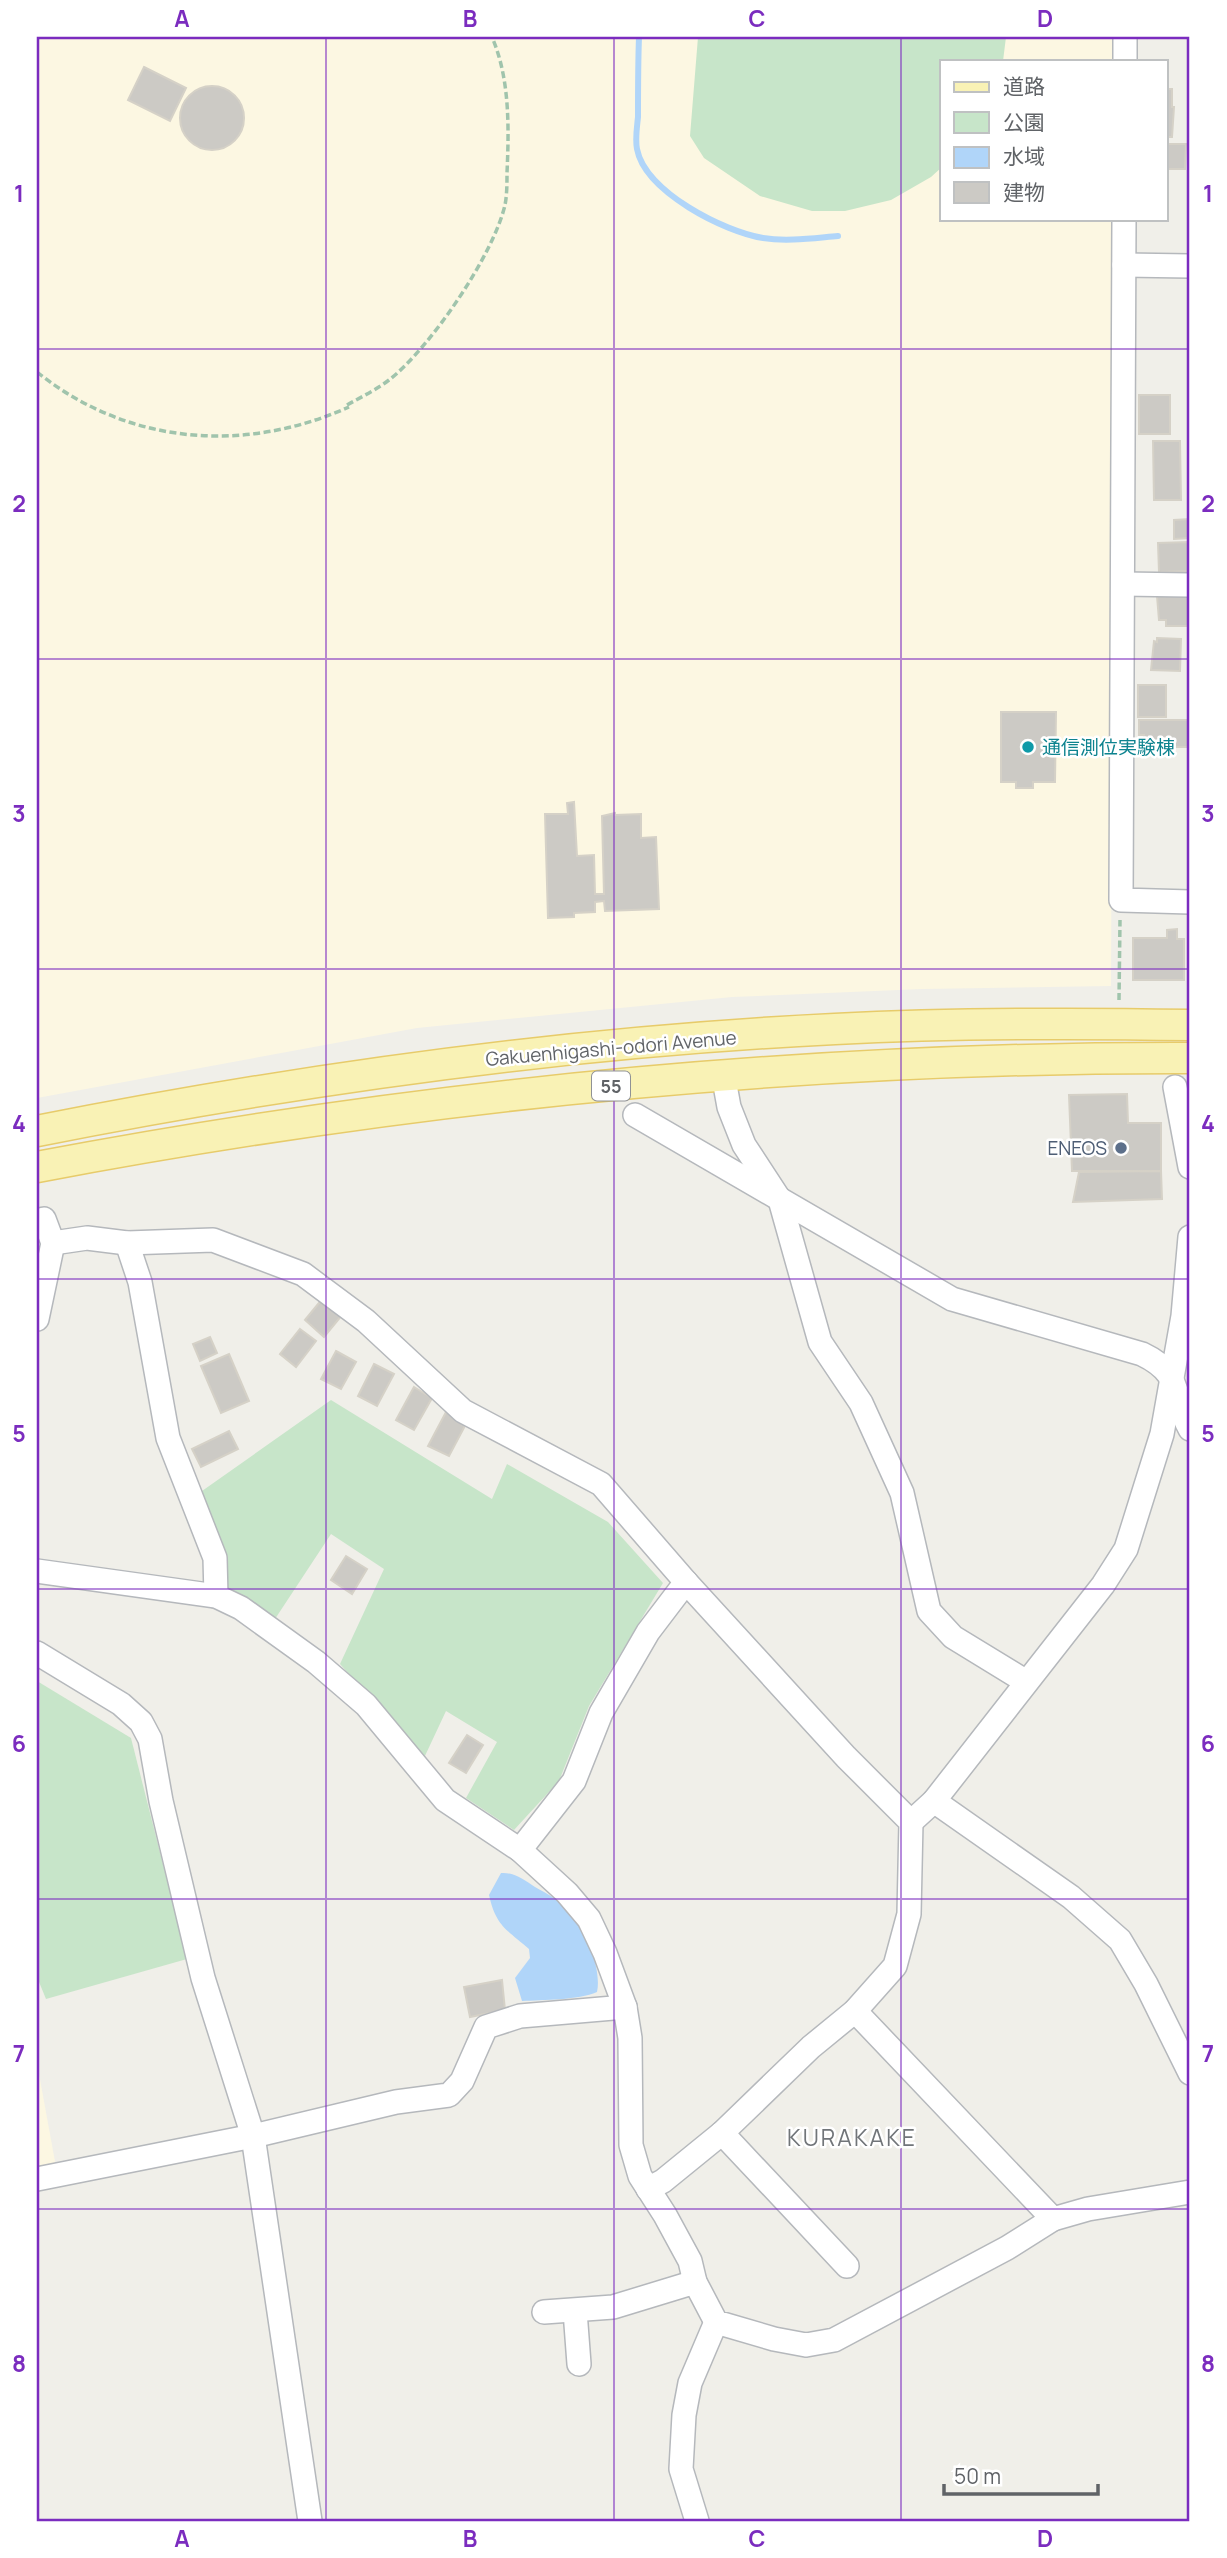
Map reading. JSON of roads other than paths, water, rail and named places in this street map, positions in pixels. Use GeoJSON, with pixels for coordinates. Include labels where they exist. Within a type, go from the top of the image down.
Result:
{"type":"FeatureCollection","features":[{"type":"Feature","properties":{"kind":"main road","name":"Gakuenhigashi-odori Avenue"},"geometry":{"type":"LineString","coordinates":[[37,1131],[280,1086],[573,1049],[834,1029],[1009,1024],[1190,1025]]}},
{"type":"Feature","properties":{"kind":"main road","name":"Gakuenhigashi-odori Avenue"},"geometry":{"type":"LineString","coordinates":[[37,1167],[140,1147],[428,1105],[723,1074],[930,1062],[1190,1058]]}},
{"type":"Feature","properties":{"kind":"street"},"geometry":{"type":"LineString","coordinates":[[1125,37],[1125,60]]}},
{"type":"Feature","properties":{"kind":"street"},"geometry":{"type":"LineString","coordinates":[[1124,220],[1121,901],[1190,902]]}},
{"type":"Feature","properties":{"kind":"street"},"geometry":{"type":"LineString","coordinates":[[1124,265],[1190,266]]}},
{"type":"Feature","properties":{"kind":"street"},"geometry":{"type":"LineString","coordinates":[[1123,584],[1189,585]]}},
{"type":"Feature","properties":{"kind":"street"},"geometry":{"type":"LineString","coordinates":[[723,1074],[729,1107],[744,1145],[780,1200],[820,1342],[861,1403],[902,1493],[929,1611],[953,1637],[1025,1681]]}},
{"type":"Feature","properties":{"kind":"street"},"geometry":{"type":"LineString","coordinates":[[1175,1087],[1190,1167]]}},
{"type":"Feature","properties":{"kind":"street"},"geometry":{"type":"LineString","coordinates":[[635,1115],[952,1299],[1142,1354],[1161,1363],[1172,1377],[1190,1429]]}},
{"type":"Feature","properties":{"kind":"street"},"geometry":{"type":"LineString","coordinates":[[37,1221],[44,1219],[52,1243],[37,1319]]}},
{"type":"Feature","properties":{"kind":"street"},"geometry":{"type":"LineString","coordinates":[[648,2189],[663,2181],[722,2133],[811,2047],[855,2011],[895,1966],[909,1914],[911,1822],[933,1801],[1102,1585],[1126,1549],[1162,1434],[1186,1315],[1190,1237]]}},
{"type":"Feature","properties":{"kind":"street"},"geometry":{"type":"LineString","coordinates":[[52,1243],[87,1238],[127,1243],[212,1240],[303,1274],[366,1321],[463,1411],[601,1484],[686,1582],[846,1757],[911,1822]]}},
{"type":"Feature","properties":{"kind":"street"},"geometry":{"type":"LineString","coordinates":[[127,1243],[140,1282],[168,1438],[215,1558],[216,1595]]}},
{"type":"Feature","properties":{"kind":"street"},"geometry":{"type":"LineString","coordinates":[[37,1571],[216,1595],[241,1608],[316,1662],[366,1705],[445,1800],[520,1850],[567,1893],[589,1919],[625,2007],[630,2038],[631,2145],[639,2176],[665,2215],[690,2261],[695,2282],[716,2322],[774,2339],[806,2345],[834,2340],[1007,2248],[1053,2219],[1088,2209],[1190,2192]]}},
{"type":"Feature","properties":{"kind":"street"},"geometry":{"type":"LineString","coordinates":[[520,1850],[574,1781],[601,1713],[648,1632],[686,1582]]}},
{"type":"Feature","properties":{"kind":"street"},"geometry":{"type":"LineString","coordinates":[[37,1653],[121,1704],[141,1722],[150,1739],[161,1801],[203,1978],[253,2136],[310,2521]]}},
{"type":"Feature","properties":{"kind":"street"},"geometry":{"type":"LineString","coordinates":[[933,1801],[1071,1897],[1120,1940],[1158,2007],[1190,2073]]}},
{"type":"Feature","properties":{"kind":"street"},"geometry":{"type":"LineString","coordinates":[[37,2179],[253,2136],[396,2102],[449,2095],[462,2081],[486,2027],[520,2016],[625,2007]]}},
{"type":"Feature","properties":{"kind":"street"},"geometry":{"type":"LineString","coordinates":[[855,2011],[1053,2219]]}},
{"type":"Feature","properties":{"kind":"street"},"geometry":{"type":"LineString","coordinates":[[722,2133],[847,2266]]}},
{"type":"Feature","properties":{"kind":"street"},"geometry":{"type":"LineString","coordinates":[[544,2312],[613,2307],[695,2282]]}},
{"type":"Feature","properties":{"kind":"street"},"geometry":{"type":"LineString","coordinates":[[575,2311],[579,2364]]}},
{"type":"Feature","properties":{"kind":"street"},"geometry":{"type":"LineString","coordinates":[[696,2521],[681,2469],[684,2415],[690,2383],[716,2322]]}},
{"type":"Feature","properties":{"kind":"water"},"geometry":{"type":"Polygon","coordinates":[[[501,1873],[519,1877],[549,1895],[576,1919],[595,1961],[597,1992],[571,1998],[522,2001],[515,1978],[530,1958],[529,1949],[499,1920],[489,1895],[501,1873]]]}},
{"type":"Feature","properties":{"kind":"waterway"},"geometry":{"type":"LineString","coordinates":[[639,37],[636,145],[643,165],[655,180],[670,194],[709,219],[747,234],[781,240],[838,236]]}},
{"type":"Feature","properties":{"kind":"place","name":"通信測位実験棟"},"geometry":{"type":"Point","coordinates":[1028,747]}},
{"type":"Feature","properties":{"kind":"place","name":"ENEOS"},"geometry":{"type":"Point","coordinates":[1121,1148]}},
{"type":"Feature","properties":{"kind":"district","name":"KURAKAKE"},"geometry":{"type":"Point","coordinates":[852,2137]}}]}
